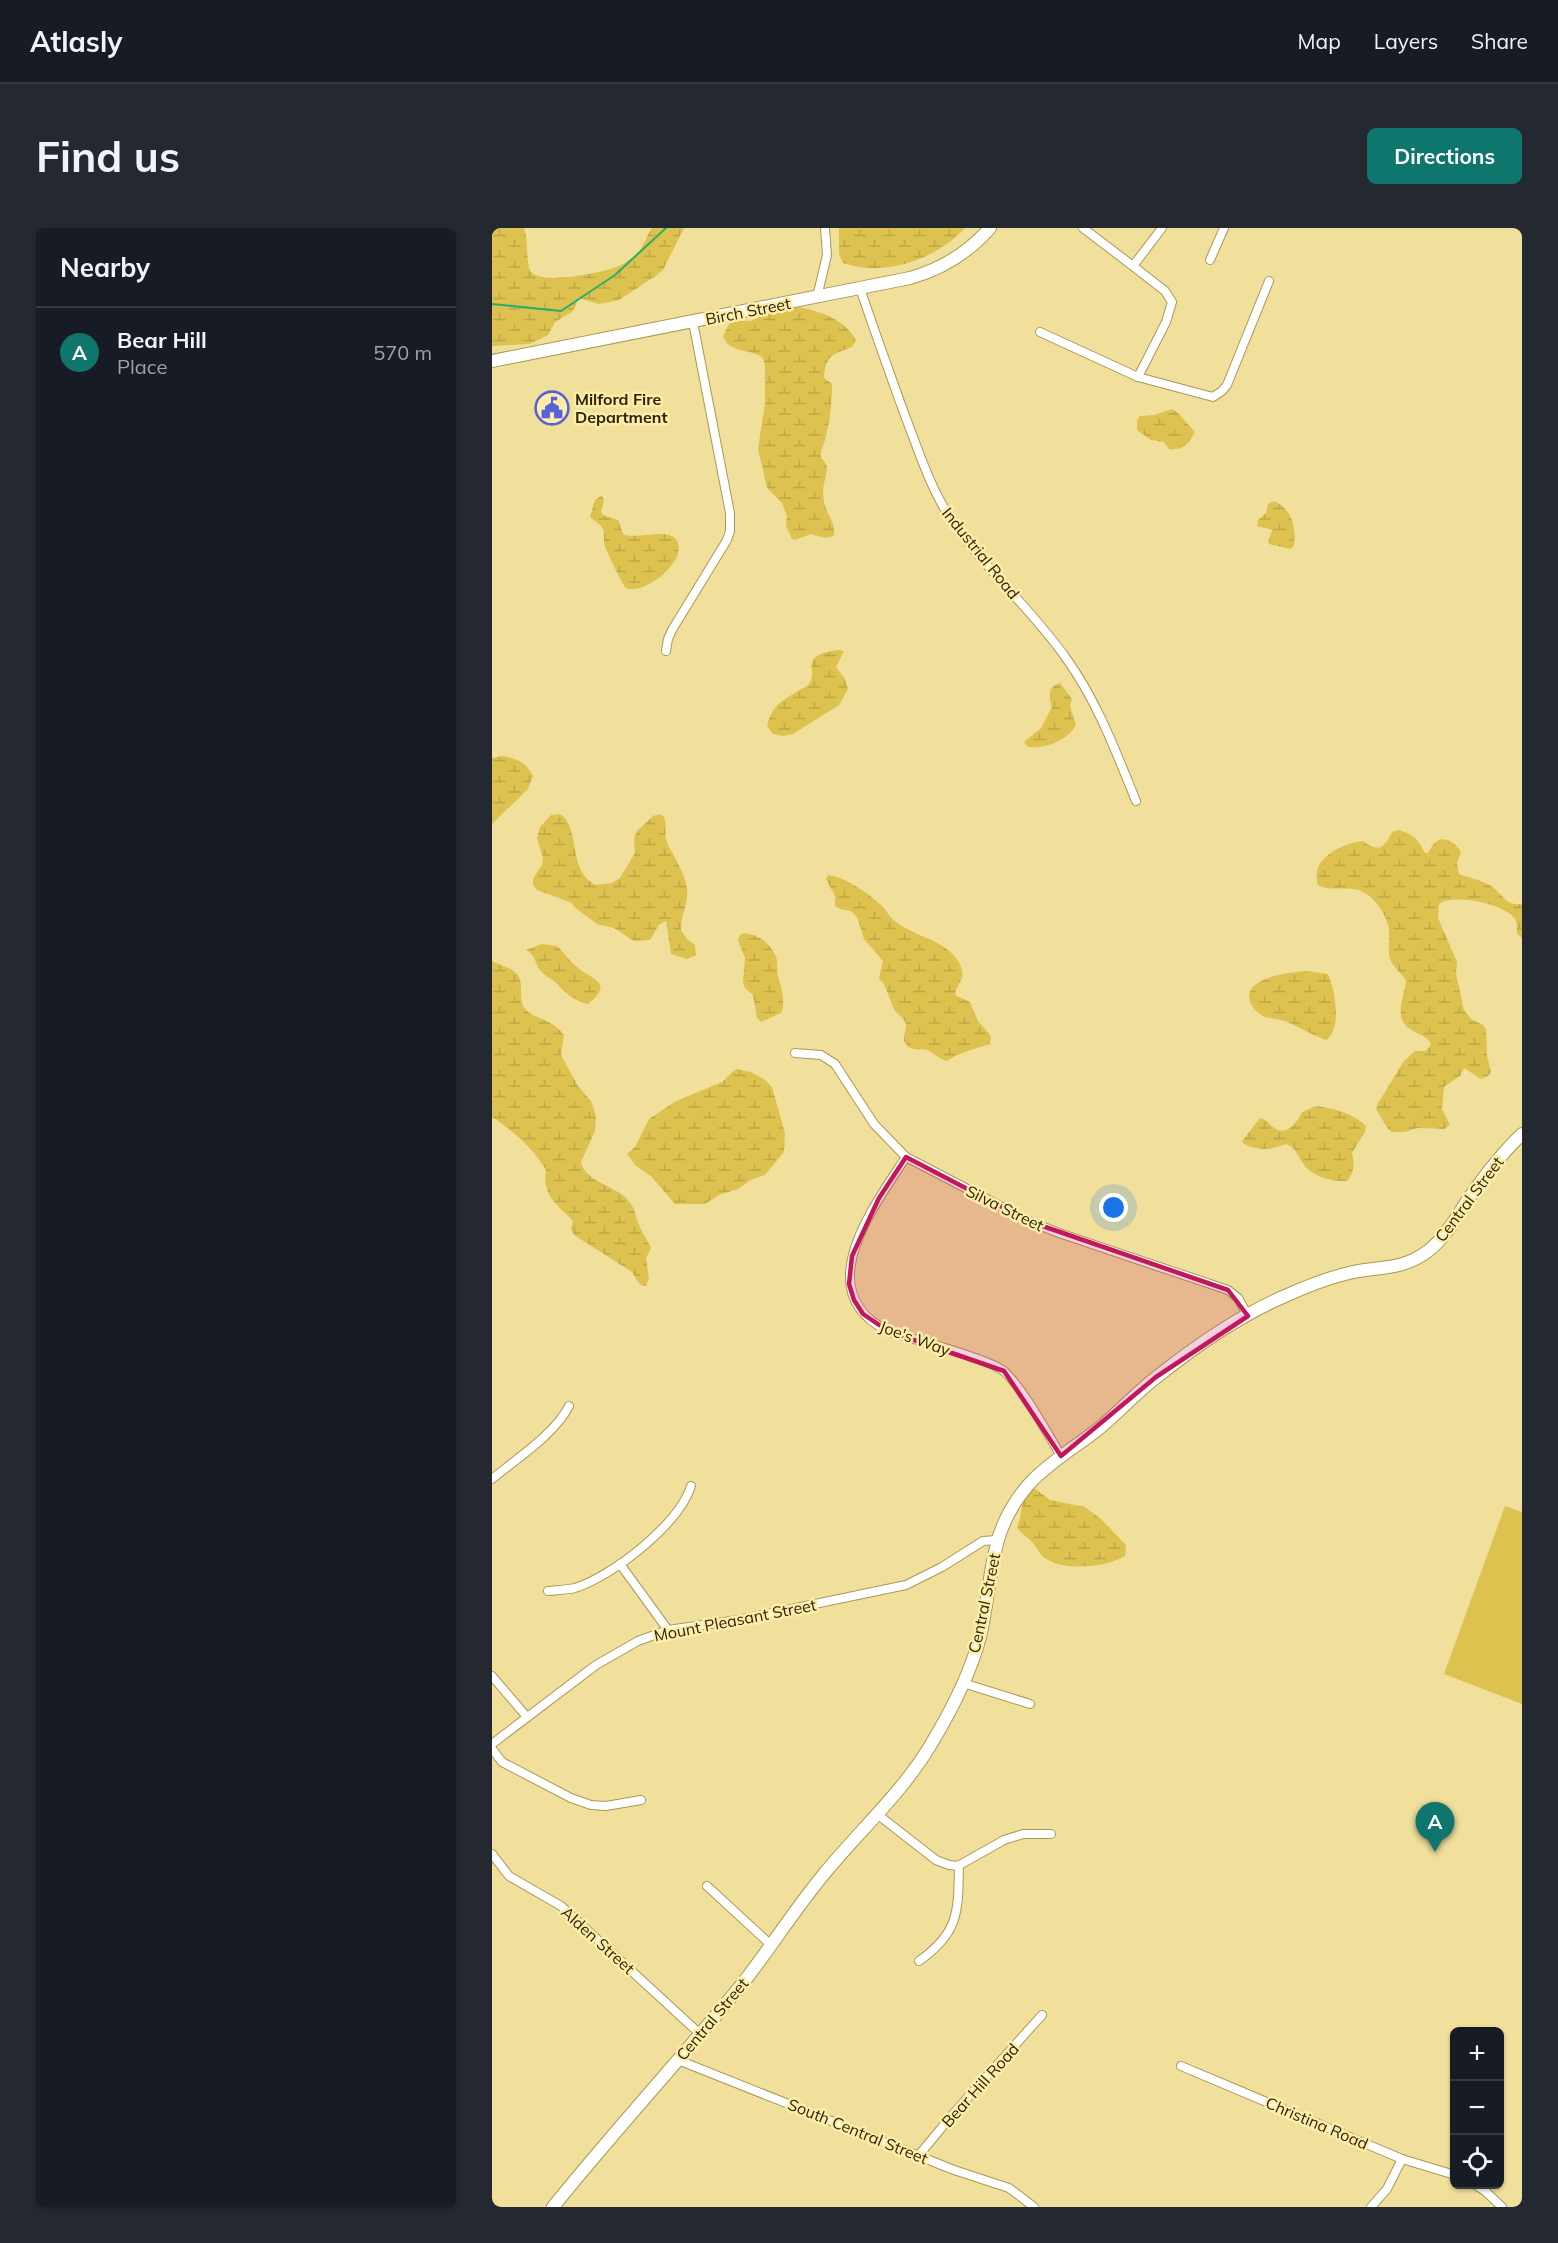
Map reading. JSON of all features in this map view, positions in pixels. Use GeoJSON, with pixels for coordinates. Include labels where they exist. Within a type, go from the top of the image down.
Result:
{"type":"FeatureCollection","features":[{"type":"Feature","properties":{"kind":"street"},"geometry":{"type":"LineString","coordinates":[[817,297],[827,255],[825,228]]}},
{"type":"Feature","properties":{"kind":"street","name":"Birch Street"},"geometry":{"type":"LineString","coordinates":[[492,361],[927,273],[960,256],[990,228]]}},
{"type":"Feature","properties":{"kind":"street"},"geometry":{"type":"LineString","coordinates":[[1083,228],[1165,291],[1172,302],[1166,322],[1138,377]]}},
{"type":"Feature","properties":{"kind":"street"},"geometry":{"type":"LineString","coordinates":[[1133,266],[1162,228]]}},
{"type":"Feature","properties":{"kind":"street"},"geometry":{"type":"LineString","coordinates":[[1210,260],[1224,228]]}},
{"type":"Feature","properties":{"kind":"street"},"geometry":{"type":"LineString","coordinates":[[1040,332],[1138,377],[1213,397],[1227,385],[1269,281]]}},
{"type":"Feature","properties":{"kind":"street","name":"Industrial Road"},"geometry":{"type":"LineString","coordinates":[[860,288],[910,429],[939,500],[983,560],[1051,638],[1079,677],[1105,728],[1136,801]]}},
{"type":"Feature","properties":{"kind":"street"},"geometry":{"type":"LineString","coordinates":[[666,651],[672,630],[721,551],[730,531],[730,513],[693,322]]}},
{"type":"Feature","properties":{"kind":"street","name":"Silva Street"},"geometry":{"type":"LineString","coordinates":[[795,1053],[821,1055],[835,1064],[874,1124],[906,1157],[1031,1222],[1228,1290],[1238,1298],[1248,1316]]}},
{"type":"Feature","properties":{"kind":"street","name":"Central Street"},"geometry":{"type":"LineString","coordinates":[[552,2207],[700,2034],[771,1945],[826,1870],[877,1814],[923,1758],[938,1734],[963,1683],[980,1636],[997,1540],[1008,1514],[1031,1482],[1061,1456],[1112,1418],[1156,1377],[1222,1329],[1286,1296],[1328,1280],[1348,1273],[1392,1268],[1427,1252],[1449,1229],[1478,1186],[1522,1134]]}},
{"type":"Feature","properties":{"kind":"street","name":"Joe's Way"},"geometry":{"type":"LineString","coordinates":[[906,1157],[879,1198],[852,1256],[849,1284],[854,1300],[863,1314],[877,1326],[984,1362],[1004,1371],[1031,1408],[1061,1456]]}},
{"type":"Feature","properties":{"kind":"street"},"geometry":{"type":"LineString","coordinates":[[492,1479],[564,1416],[569,1406]]}},
{"type":"Feature","properties":{"kind":"street"},"geometry":{"type":"LineString","coordinates":[[548,1591],[574,1588],[620,1564],[670,1522],[687,1498],[691,1486]]}},
{"type":"Feature","properties":{"kind":"street","name":"Mount Pleasant Street"},"geometry":{"type":"LineString","coordinates":[[492,1744],[617,1652],[668,1630],[738,1620],[906,1585],[922,1579],[983,1541],[997,1540]]}},
{"type":"Feature","properties":{"kind":"street"},"geometry":{"type":"LineString","coordinates":[[620,1564],[668,1630]]}},
{"type":"Feature","properties":{"kind":"street"},"geometry":{"type":"LineString","coordinates":[[492,1676],[527,1717]]}},
{"type":"Feature","properties":{"kind":"street"},"geometry":{"type":"LineString","coordinates":[[963,1683],[1030,1704]]}},
{"type":"Feature","properties":{"kind":"street"},"geometry":{"type":"LineString","coordinates":[[492,1749],[502,1762],[571,1798],[591,1805],[606,1806],[641,1800]]}},
{"type":"Feature","properties":{"kind":"street"},"geometry":{"type":"LineString","coordinates":[[877,1814],[936,1860],[950,1865],[959,1865],[1004,1840],[1023,1834],[1051,1834]]}},
{"type":"Feature","properties":{"kind":"street","name":"Alden Street"},"geometry":{"type":"LineString","coordinates":[[492,1854],[509,1876],[561,1906],[700,2034]]}},
{"type":"Feature","properties":{"kind":"street"},"geometry":{"type":"LineString","coordinates":[[919,1961],[934,1951],[953,1926],[957,1908],[959,1865]]}},
{"type":"Feature","properties":{"kind":"street"},"geometry":{"type":"LineString","coordinates":[[707,1886],[771,1945]]}},
{"type":"Feature","properties":{"kind":"street","name":"Bear Hill Road"},"geometry":{"type":"LineString","coordinates":[[919,2155],[952,2114],[1041,2015]]}},
{"type":"Feature","properties":{"kind":"street","name":"South Central Street"},"geometry":{"type":"LineString","coordinates":[[678,2060],[804,2108],[954,2170],[1009,2188],[1034,2207]]}},
{"type":"Feature","properties":{"kind":"street","name":"Christina Road"},"geometry":{"type":"LineString","coordinates":[[1181,2066],[1402,2159],[1450,2173]]}},
{"type":"Feature","properties":{"kind":"street"},"geometry":{"type":"LineString","coordinates":[[1371,2207],[1387,2189],[1402,2159]]}},
{"type":"Feature","properties":{"kind":"street"},"geometry":{"type":"LineString","coordinates":[[1482,2189],[1502,2207]]}},
{"type":"Feature","properties":{"kind":"highlighted area"},"geometry":{"type":"Polygon","coordinates":[[[906,1157],[1031,1222],[1228,1290],[1248,1316],[1156,1377],[1061,1456],[1004,1371],[888,1331],[863,1314],[854,1300],[849,1284],[852,1256],[879,1198],[906,1157]]]}},
{"type":"Feature","properties":{"kind":"green space"},"geometry":{"type":"Polygon","coordinates":[[[492,228],[524,228],[532,273],[549,278],[562,278],[619,266],[638,252],[652,228],[684,228],[663,270],[619,300],[599,304],[579,298],[572,312],[555,322],[548,335],[530,344],[492,346],[492,228]]]}},
{"type":"Feature","properties":{"kind":"green space"},"geometry":{"type":"Polygon","coordinates":[[[839,228],[965,228],[940,249],[925,257],[892,267],[875,268],[843,263],[839,254],[839,228]]]}},
{"type":"Feature","properties":{"kind":"green space"},"geometry":{"type":"Polygon","coordinates":[[[799,307],[816,311],[839,322],[856,340],[852,347],[832,356],[826,364],[824,378],[832,384],[832,398],[828,426],[821,450],[821,457],[827,467],[823,496],[834,526],[834,536],[825,538],[811,534],[795,540],[792,539],[786,526],[787,516],[782,503],[767,488],[758,449],[765,403],[763,358],[730,346],[723,336],[729,324],[737,320],[750,321],[772,312],[799,307]]]}},
{"type":"Feature","properties":{"kind":"green space"},"geometry":{"type":"Polygon","coordinates":[[[1172,409],[1195,432],[1185,445],[1178,449],[1169,449],[1164,442],[1151,440],[1137,430],[1137,420],[1140,416],[1154,415],[1172,409]]]}},
{"type":"Feature","properties":{"kind":"green space"},"geometry":{"type":"Polygon","coordinates":[[[602,495],[604,501],[601,512],[603,515],[618,520],[623,534],[629,536],[669,535],[678,543],[675,561],[660,577],[641,588],[626,588],[605,547],[603,529],[590,517],[595,500],[602,495]]]}},
{"type":"Feature","properties":{"kind":"green space"},"geometry":{"type":"Polygon","coordinates":[[[1274,501],[1289,514],[1294,526],[1294,546],[1290,549],[1269,544],[1272,530],[1257,526],[1258,520],[1266,513],[1268,504],[1274,501]]]}},
{"type":"Feature","properties":{"kind":"green space"},"geometry":{"type":"Polygon","coordinates":[[[838,650],[844,651],[836,667],[845,679],[848,689],[839,705],[793,734],[783,736],[773,734],[767,726],[772,712],[784,700],[809,684],[812,679],[813,660],[817,656],[838,650]]]}},
{"type":"Feature","properties":{"kind":"green space"},"geometry":{"type":"Polygon","coordinates":[[[1060,683],[1072,699],[1070,706],[1076,725],[1062,740],[1041,747],[1028,747],[1024,742],[1041,728],[1052,707],[1051,690],[1060,683]]]}},
{"type":"Feature","properties":{"kind":"green space"},"geometry":{"type":"Polygon","coordinates":[[[503,756],[521,762],[533,776],[528,789],[492,824],[492,758],[503,756]]]}},
{"type":"Feature","properties":{"kind":"green space"},"geometry":{"type":"Polygon","coordinates":[[[560,814],[571,829],[580,869],[595,885],[612,883],[620,878],[635,853],[634,838],[637,831],[653,816],[660,814],[664,817],[667,842],[682,871],[687,888],[681,930],[695,945],[696,955],[687,959],[671,954],[666,921],[659,925],[650,940],[634,941],[614,928],[597,924],[572,903],[537,890],[533,879],[542,865],[543,858],[537,838],[540,827],[551,815],[560,814]]]}},
{"type":"Feature","properties":{"kind":"green space"},"geometry":{"type":"Polygon","coordinates":[[[1399,830],[1415,838],[1425,853],[1428,853],[1437,841],[1444,839],[1452,842],[1461,853],[1457,863],[1459,874],[1487,884],[1512,903],[1522,904],[1522,938],[1517,933],[1515,919],[1501,909],[1466,900],[1446,901],[1439,904],[1438,918],[1457,962],[1456,974],[1464,1010],[1471,1019],[1486,1029],[1487,1056],[1491,1072],[1481,1079],[1464,1068],[1460,1076],[1444,1087],[1442,1109],[1450,1125],[1444,1129],[1417,1128],[1405,1132],[1392,1132],[1376,1109],[1404,1061],[1415,1051],[1425,1051],[1431,1045],[1426,1038],[1411,1030],[1403,1022],[1401,1003],[1406,981],[1391,961],[1388,924],[1380,908],[1368,895],[1358,890],[1318,885],[1316,876],[1322,861],[1337,849],[1363,841],[1377,848],[1384,845],[1392,832],[1399,830]]]}},
{"type":"Feature","properties":{"kind":"green space"},"geometry":{"type":"Polygon","coordinates":[[[828,875],[856,886],[880,904],[896,922],[937,943],[952,954],[958,961],[962,972],[955,995],[970,1002],[978,1021],[991,1036],[990,1044],[962,1053],[947,1061],[927,1050],[913,1049],[908,1046],[904,1039],[905,1021],[895,1011],[879,978],[883,961],[864,939],[857,917],[851,911],[835,906],[835,896],[826,879],[828,875]]]}},
{"type":"Feature","properties":{"kind":"green space"},"geometry":{"type":"Polygon","coordinates":[[[743,933],[763,940],[777,959],[783,1003],[781,1013],[761,1022],[757,1018],[753,995],[743,983],[745,958],[738,940],[743,933]]]}},
{"type":"Feature","properties":{"kind":"green space"},"geometry":{"type":"Polygon","coordinates":[[[542,944],[557,946],[574,965],[594,978],[601,986],[596,997],[588,1004],[579,1001],[544,974],[526,950],[542,944]]]}},
{"type":"Feature","properties":{"kind":"green space"},"geometry":{"type":"Polygon","coordinates":[[[492,961],[517,974],[521,982],[523,1006],[526,1010],[554,1025],[564,1035],[561,1055],[578,1086],[591,1101],[596,1116],[595,1131],[581,1162],[588,1174],[620,1193],[633,1208],[651,1248],[646,1258],[649,1278],[646,1286],[640,1285],[632,1272],[574,1235],[571,1229],[573,1221],[552,1199],[546,1187],[546,1170],[541,1162],[522,1140],[492,1117],[492,961]]]}},
{"type":"Feature","properties":{"kind":"green space"},"geometry":{"type":"Polygon","coordinates":[[[1307,971],[1328,974],[1331,981],[1336,1017],[1332,1034],[1327,1040],[1284,1021],[1264,1016],[1254,1009],[1249,999],[1251,990],[1266,979],[1277,975],[1307,971]]]}},
{"type":"Feature","properties":{"kind":"green space"},"geometry":{"type":"Polygon","coordinates":[[[736,1069],[751,1072],[764,1079],[772,1087],[785,1133],[784,1152],[765,1175],[751,1180],[738,1189],[719,1195],[705,1204],[675,1204],[651,1176],[636,1166],[627,1154],[635,1147],[649,1119],[676,1101],[722,1082],[736,1069]]]}},
{"type":"Feature","properties":{"kind":"green space"},"geometry":{"type":"Polygon","coordinates":[[[1316,1106],[1342,1112],[1366,1126],[1365,1132],[1352,1153],[1353,1168],[1347,1181],[1328,1179],[1310,1171],[1294,1149],[1286,1144],[1276,1148],[1260,1149],[1244,1144],[1242,1141],[1260,1118],[1276,1129],[1285,1130],[1295,1123],[1302,1112],[1316,1106]]]}},
{"type":"Feature","properties":{"kind":"green space"},"geometry":{"type":"Polygon","coordinates":[[[1034,1488],[1050,1500],[1085,1507],[1101,1519],[1126,1545],[1125,1556],[1108,1563],[1087,1566],[1066,1566],[1045,1558],[1017,1527],[1023,1501],[1034,1488]]]}},
{"type":"Feature","properties":{"kind":"green space"},"geometry":{"type":"Polygon","coordinates":[[[1505,1506],[1522,1512],[1522,1704],[1444,1674],[1505,1506]]]}},
{"type":"Feature","properties":{"kind":"waterway"},"geometry":{"type":"LineString","coordinates":[[492,304],[561,311],[615,275],[666,228]]}},
{"type":"Feature","properties":{"kind":"place","name":"Milford Fire Department"},"geometry":{"type":"Point","coordinates":[552,408]}},
{"type":"Feature","properties":{"kind":"place","name":"Bear Hill"},"geometry":{"type":"Point","coordinates":[1435,1852]}}]}
